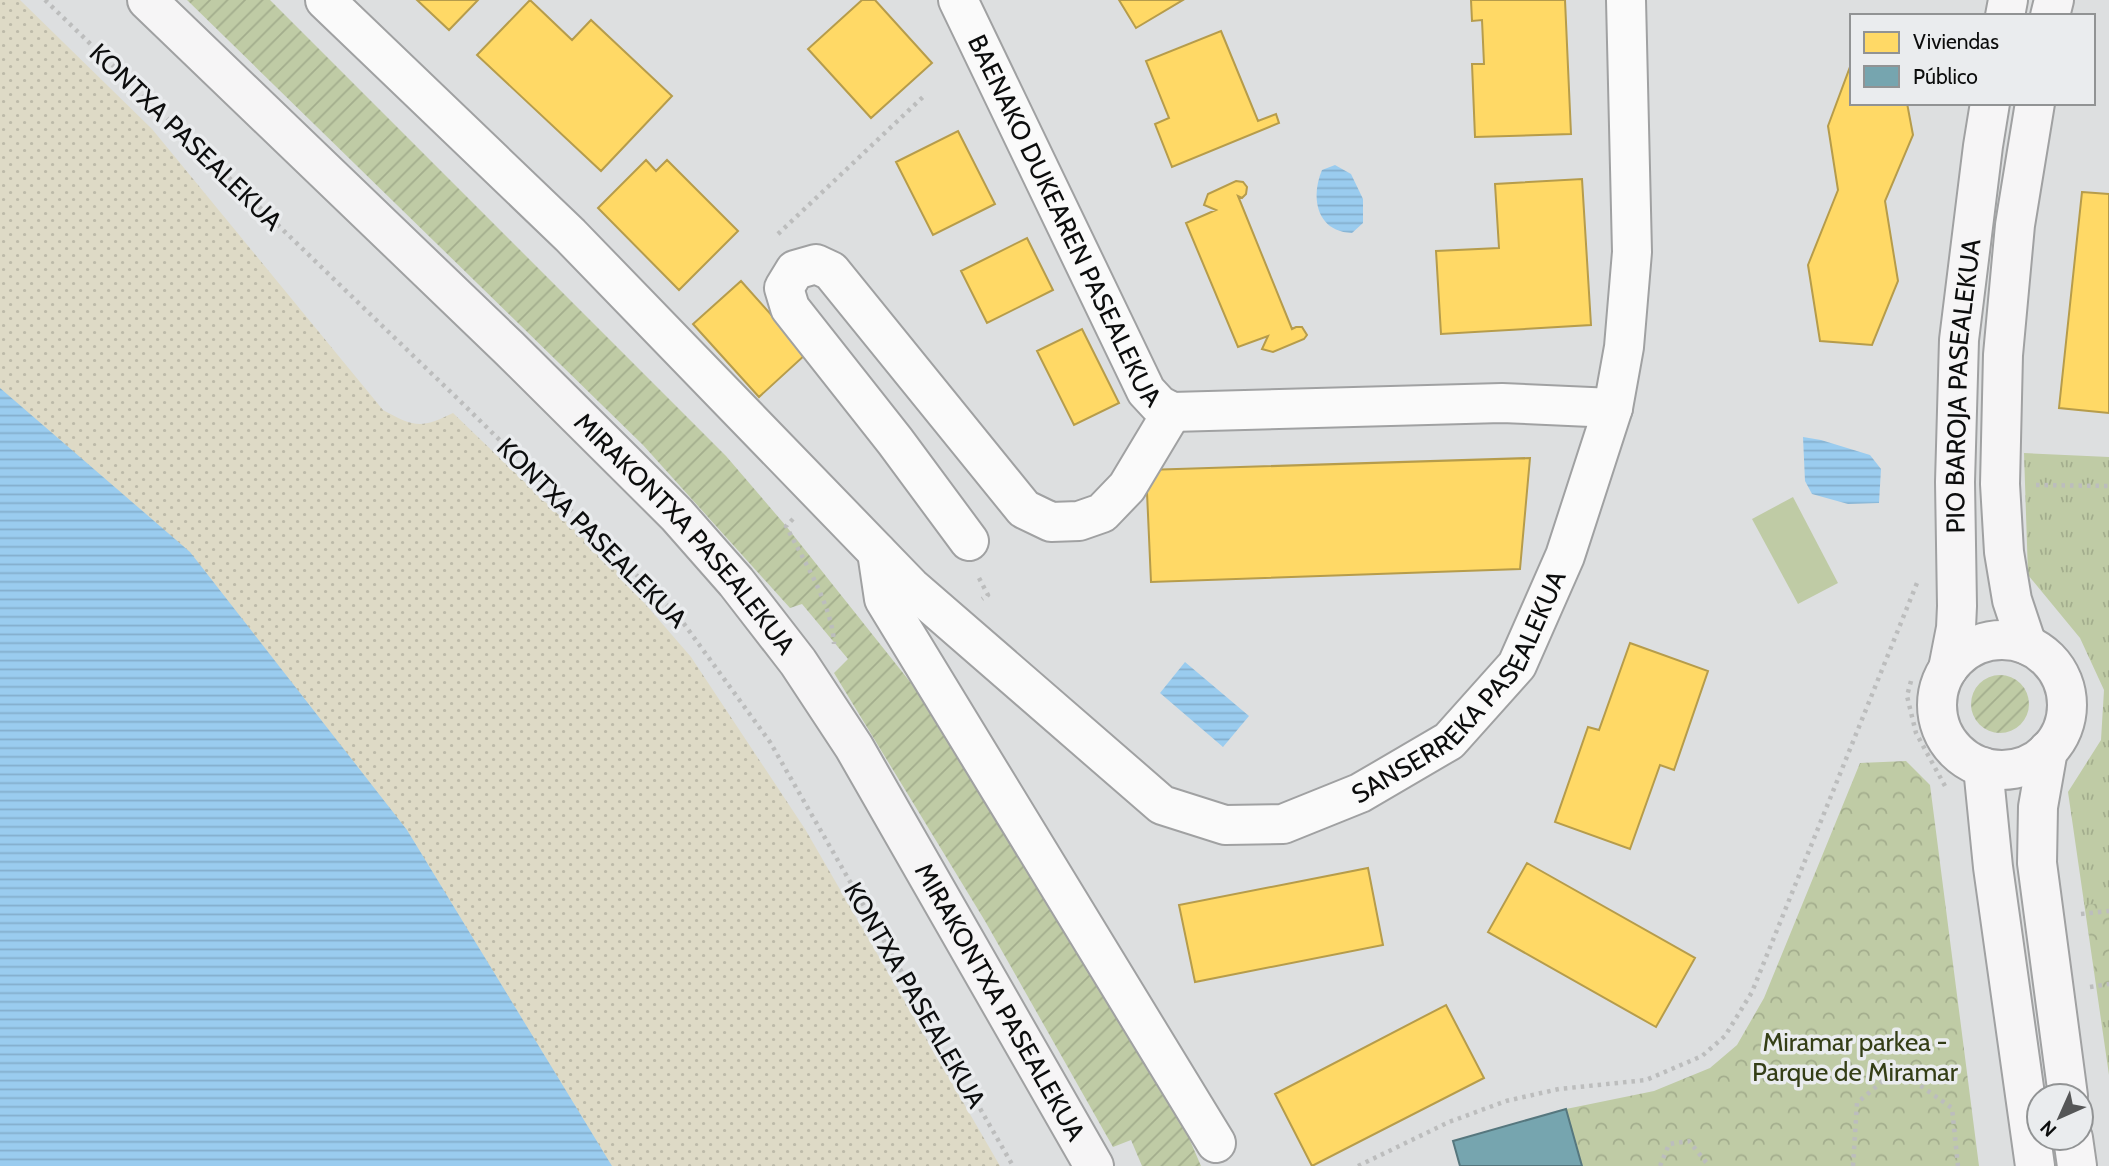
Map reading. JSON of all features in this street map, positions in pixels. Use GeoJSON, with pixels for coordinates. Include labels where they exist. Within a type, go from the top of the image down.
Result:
{"type":"FeatureCollection","features":[{"type":"Feature","properties":{"kind":"main road","name":"MIRAKONTXA PASEALEKUA"},"geometry":{"type":"LineString","coordinates":[[147,0],[509,348],[677,515],[736,582],[798,662],[854,747],[1094,1166]]}},
{"type":"Feature","properties":{"kind":"main road","name":"PIO BAROJA PASEALEKUA"},"geometry":{"type":"LineString","coordinates":[[1948,669],[1957,606],[1955,482],[1959,341],[1990,105]]}},
{"type":"Feature","properties":{"kind":"main road","name":"PIO BAROJA PASEALEKUA"},"geometry":{"type":"LineString","coordinates":[[2027,645],[2012,600],[2004,552],[2000,484],[2003,355],[2012,251],[2035,105]]}},
{"type":"Feature","properties":{"kind":"main road"},"geometry":{"type":"LineString","coordinates":[[1992,640],[2010,640],[2027,645],[2043,654],[2056,667],[2066,692],[2066,719],[2059,736],[2048,750],[2034,761],[2018,768],[2000,770],[1983,767],[1954,749],[1945,734],[1939,719],[1937,702],[1940,684],[1959,656],[1974,646],[1992,640]]}},
{"type":"Feature","properties":{"kind":"main road"},"geometry":{"type":"LineString","coordinates":[[2048,750],[2038,807],[2037,863],[2065,1082]]}},
{"type":"Feature","properties":{"kind":"main road"},"geometry":{"type":"LineString","coordinates":[[1983,767],[1993,867],[2035,1166]]}},
{"type":"Feature","properties":{"kind":"street"},"geometry":{"type":"LineString","coordinates":[[325,0],[570,235],[877,552],[884,599],[1216,1143]]}},
{"type":"Feature","properties":{"kind":"street","name":"BAENAKO DUKEAREN PASEALEKUA"},"geometry":{"type":"LineString","coordinates":[[958,0],[1146,390],[1159,405],[1172,412],[1502,403],[1613,408]]}},
{"type":"Feature","properties":{"kind":"street","name":"SANSERREKA PASEALEKUA"},"geometry":{"type":"LineString","coordinates":[[877,552],[911,587],[1162,805],[1225,825],[1283,824],[1360,793],[1449,741],[1517,665],[1565,556],[1613,408],[1624,347],[1632,252],[1626,0]]}},
{"type":"Feature","properties":{"kind":"street"},"geometry":{"type":"LineString","coordinates":[[969,541],[895,441],[790,308],[784,288],[795,270],[816,264],[831,271],[1024,509],[1051,522],[1079,521],[1102,513],[1127,487],[1172,412]]}},
{"type":"Feature","properties":{"kind":"path","name":"KONTXA PASEALEKUA"},"geometry":{"type":"LineString","coordinates":[[45,0],[679,617],[770,742],[1013,1166]]}},
{"type":"Feature","properties":{"kind":"path"},"geometry":{"type":"LineString","coordinates":[[795,270],[778,234],[925,96]]}},
{"type":"Feature","properties":{"kind":"path"},"geometry":{"type":"LineString","coordinates":[[2030,485],[2109,486]]}},
{"type":"Feature","properties":{"kind":"path"},"geometry":{"type":"LineString","coordinates":[[786,526],[814,579],[834,629]]}},
{"type":"Feature","properties":{"kind":"path"},"geometry":{"type":"LineString","coordinates":[[1358,1166],[1449,1122],[1506,1101],[1559,1089],[1646,1080],[1702,1056],[1725,1036],[1752,992],[1915,584]]}},
{"type":"Feature","properties":{"kind":"path"},"geometry":{"type":"LineString","coordinates":[[2086,913],[2109,911]]}},
{"type":"Feature","properties":{"kind":"path"},"geometry":{"type":"LineString","coordinates":[[889,974],[900,969]]}},
{"type":"Feature","properties":{"kind":"path"},"geometry":{"type":"LineString","coordinates":[[2097,986],[2109,984]]}},
{"type":"Feature","properties":{"kind":"path"},"geometry":{"type":"LineString","coordinates":[[1853,1166],[1857,1103],[1897,1069],[1952,1108],[1958,1166]]}},
{"type":"Feature","properties":{"kind":"path"},"geometry":{"type":"LineString","coordinates":[[1660,1166],[1669,1144],[1689,1141],[1709,1166]]}},
{"type":"Feature","properties":{"kind":"green space"},"geometry":{"type":"Polygon","coordinates":[[[187,0],[270,0],[726,456],[786,526],[915,688],[1183,1124],[1201,1166],[1142,1166],[1131,1140],[1113,1147],[985,921],[834,673],[848,659],[802,604],[790,608],[643,445],[187,0]]]}},
{"type":"Feature","properties":{"kind":"green space"},"geometry":{"type":"Polygon","coordinates":[[[2024,453],[2109,457],[2109,1075],[2068,792],[2101,740],[2104,690],[2080,638],[2028,575],[2024,453]]]}},
{"type":"Feature","properties":{"kind":"green space"},"geometry":{"type":"Polygon","coordinates":[[[1793,497],[1838,583],[1798,604],[1752,519],[1793,497]]]}},
{"type":"Feature","properties":{"kind":"green space"},"geometry":{"type":"Polygon","coordinates":[[[2000,675],[2016,680],[2024,688],[2029,704],[2024,720],[2016,728],[2000,733],[1984,728],[1976,720],[1971,704],[1976,688],[1984,680],[2000,675]]]}},
{"type":"Feature","properties":{"kind":"green space","name":"Miramar parkea - Parque de Miramar"},"geometry":{"type":"Polygon","coordinates":[[[1906,761],[1930,785],[1979,1166],[1460,1166],[1566,1109],[1654,1091],[1710,1068],[1737,1045],[1764,998],[1860,763],[1906,761]]]}},
{"type":"Feature","properties":{"kind":"green space"},"geometry":{"type":"Polygon","coordinates":[[[2109,902],[2109,1000],[2099,1001],[2085,905],[2109,902]]]}},
{"type":"Feature","properties":{"kind":"sand"},"geometry":{"type":"Polygon","coordinates":[[[0,0],[20,0],[152,129],[383,410],[418,424],[433,422],[453,413],[615,569],[691,657],[805,829],[1000,1166],[364,1166],[0,760],[0,0]]]}},
{"type":"Feature","properties":{"kind":"water"},"geometry":{"type":"Polygon","coordinates":[[[1335,165],[1351,174],[1363,199],[1363,223],[1352,233],[1331,227],[1319,212],[1318,181],[1322,170],[1335,165]]]}},
{"type":"Feature","properties":{"kind":"water"},"geometry":{"type":"Polygon","coordinates":[[[0,388],[190,552],[407,830],[612,1166],[0,1166],[0,388]]]}},
{"type":"Feature","properties":{"kind":"water"},"geometry":{"type":"Polygon","coordinates":[[[1803,437],[1870,455],[1881,469],[1879,503],[1848,504],[1812,494],[1805,481],[1803,437]]]}},
{"type":"Feature","properties":{"kind":"water"},"geometry":{"type":"Polygon","coordinates":[[[1185,662],[1249,716],[1223,747],[1160,693],[1185,662]]]}},
{"type":"Feature","properties":{"kind":"building: Viviendas"},"geometry":{"type":"Polygon","coordinates":[[[417,0],[478,0],[449,30],[417,0]]]}},
{"type":"Feature","properties":{"kind":"building: Viviendas"},"geometry":{"type":"Polygon","coordinates":[[[530,0],[572,40],[591,20],[672,96],[601,171],[477,55],[530,0]]]}},
{"type":"Feature","properties":{"kind":"building: Viviendas"},"geometry":{"type":"Polygon","coordinates":[[[862,0],[875,0],[932,63],[871,118],[808,49],[862,0]]]}},
{"type":"Feature","properties":{"kind":"building: Viviendas"},"geometry":{"type":"Polygon","coordinates":[[[1119,0],[1183,0],[1136,28],[1119,0]]]}},
{"type":"Feature","properties":{"kind":"building: Viviendas"},"geometry":{"type":"Polygon","coordinates":[[[1471,0],[1565,0],[1571,134],[1475,137],[1472,64],[1484,64],[1482,20],[1472,21],[1471,0]]]}},
{"type":"Feature","properties":{"kind":"building: Viviendas"},"geometry":{"type":"Polygon","coordinates":[[[1221,31],[1258,121],[1276,114],[1279,123],[1172,167],[1155,124],[1169,118],[1146,61],[1221,31]]]}},
{"type":"Feature","properties":{"kind":"building: Viviendas"},"geometry":{"type":"Polygon","coordinates":[[[1850,67],[1850,105],[1907,105],[1913,135],[1885,201],[1898,281],[1872,345],[1820,341],[1808,265],[1838,190],[1828,126],[1850,67]]]}},
{"type":"Feature","properties":{"kind":"building: Viviendas"},"geometry":{"type":"Polygon","coordinates":[[[958,131],[995,204],[933,235],[896,162],[958,131]]]}},
{"type":"Feature","properties":{"kind":"building: Viviendas"},"geometry":{"type":"Polygon","coordinates":[[[646,160],[656,171],[667,160],[738,231],[679,290],[598,208],[646,160]]]}},
{"type":"Feature","properties":{"kind":"building: Viviendas"},"geometry":{"type":"Polygon","coordinates":[[[1582,179],[1591,325],[1441,334],[1436,251],[1499,248],[1495,184],[1582,179]]]}},
{"type":"Feature","properties":{"kind":"building: Viviendas"},"geometry":{"type":"Polygon","coordinates":[[[1236,181],[1243,182],[1247,187],[1242,198],[1238,196],[1292,329],[1302,327],[1307,335],[1304,339],[1273,352],[1262,349],[1268,336],[1238,347],[1186,223],[1216,210],[1204,205],[1208,194],[1236,181]]]}},
{"type":"Feature","properties":{"kind":"building: Viviendas"},"geometry":{"type":"Polygon","coordinates":[[[2082,192],[2109,194],[2109,413],[2059,408],[2082,192]]]}},
{"type":"Feature","properties":{"kind":"building: Viviendas"},"geometry":{"type":"Polygon","coordinates":[[[1027,238],[1053,290],[987,323],[961,271],[1027,238]]]}},
{"type":"Feature","properties":{"kind":"building: Viviendas"},"geometry":{"type":"Polygon","coordinates":[[[741,281],[806,354],[759,397],[693,324],[741,281]]]}},
{"type":"Feature","properties":{"kind":"building: Viviendas"},"geometry":{"type":"Polygon","coordinates":[[[1082,329],[1119,403],[1074,425],[1037,351],[1082,329]]]}},
{"type":"Feature","properties":{"kind":"building: Viviendas"},"geometry":{"type":"Polygon","coordinates":[[[1530,458],[1520,569],[1151,582],[1146,470],[1530,458]]]}},
{"type":"Feature","properties":{"kind":"building: Viviendas"},"geometry":{"type":"Polygon","coordinates":[[[1630,643],[1708,671],[1674,770],[1660,765],[1630,849],[1555,822],[1588,727],[1599,730],[1630,643]]]}},
{"type":"Feature","properties":{"kind":"building: Viviendas"},"geometry":{"type":"Polygon","coordinates":[[[1527,863],[1695,958],[1656,1027],[1488,932],[1527,863]]]}},
{"type":"Feature","properties":{"kind":"building: Viviendas"},"geometry":{"type":"Polygon","coordinates":[[[1368,868],[1383,945],[1195,982],[1179,905],[1368,868]]]}},
{"type":"Feature","properties":{"kind":"building: Viviendas"},"geometry":{"type":"Polygon","coordinates":[[[1446,1005],[1484,1078],[1312,1166],[1275,1094],[1446,1005]]]}},
{"type":"Feature","properties":{"kind":"building: Público"},"geometry":{"type":"Polygon","coordinates":[[[1566,1109],[1582,1166],[1460,1166],[1453,1141],[1566,1109]]]}}]}
